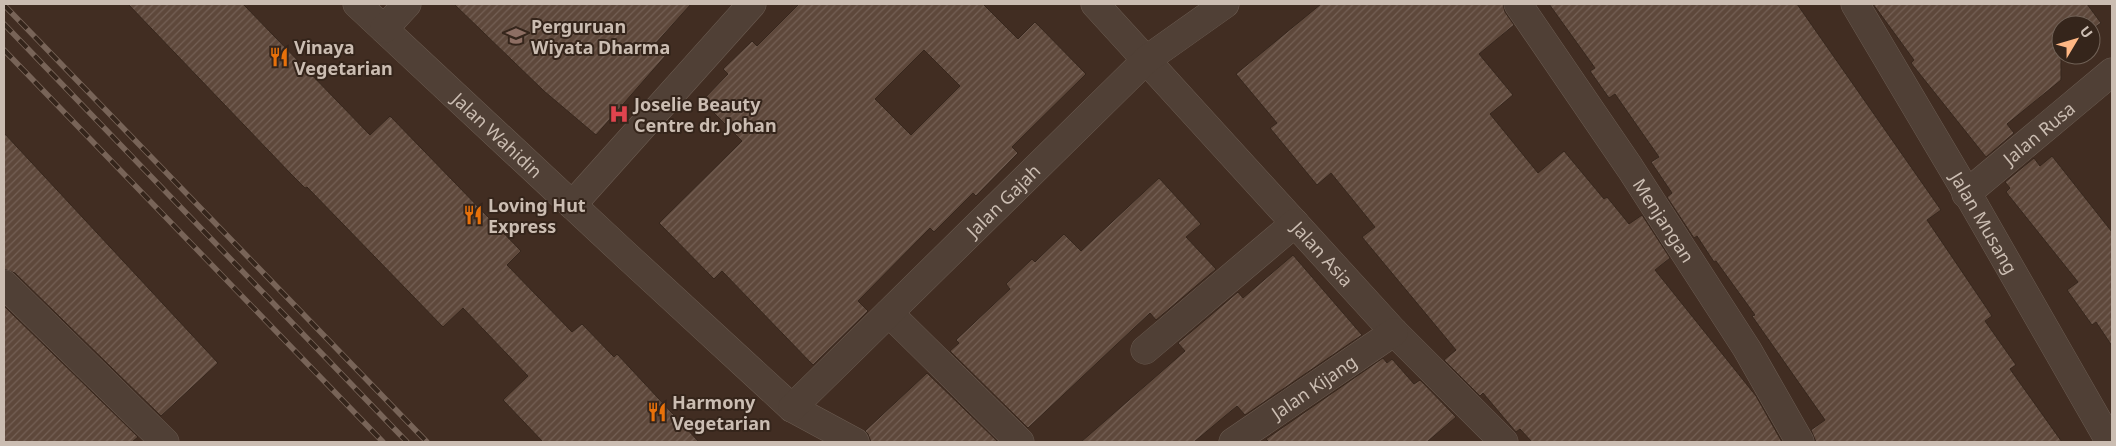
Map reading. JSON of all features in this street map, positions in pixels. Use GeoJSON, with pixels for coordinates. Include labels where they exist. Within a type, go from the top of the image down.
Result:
{"type":"FeatureCollection","features":[{"type":"Feature","properties":{"kind":"street","name":"Jalan Wahidin"},"geometry":{"type":"LineString","coordinates":[[357,4],[792,408],[855,442]]}},
{"type":"Feature","properties":{"kind":"street"},"geometry":{"type":"LineString","coordinates":[[384,29],[407,4]]}},
{"type":"Feature","properties":{"kind":"street"},"geometry":{"type":"LineString","coordinates":[[572,205],[752,4]]}},
{"type":"Feature","properties":{"kind":"street","name":"Jalan Asia"},"geometry":{"type":"LineString","coordinates":[[1095,4],[1394,332],[1504,442]]}},
{"type":"Feature","properties":{"kind":"street","name":"Jalan Gajah"},"geometry":{"type":"LineString","coordinates":[[792,408],[1146,60],[1225,4]]}},
{"type":"Feature","properties":{"kind":"street","name":"Menjangan"},"geometry":{"type":"LineString","coordinates":[[1518,4],[1630,168],[1731,324],[1800,442]]}},
{"type":"Feature","properties":{"kind":"street","name":"Jalan Musang"},"geometry":{"type":"LineString","coordinates":[[1855,4],[2110,442]]}},
{"type":"Feature","properties":{"kind":"street","name":"Jalan Rusa"},"geometry":{"type":"LineString","coordinates":[[1966,194],[2112,72]]}},
{"type":"Feature","properties":{"kind":"street"},"geometry":{"type":"LineString","coordinates":[[1146,350],[1295,223]]}},
{"type":"Feature","properties":{"kind":"street"},"geometry":{"type":"LineString","coordinates":[[4,284],[166,442]]}},
{"type":"Feature","properties":{"kind":"street"},"geometry":{"type":"LineString","coordinates":[[890,313],[1020,442]]}},
{"type":"Feature","properties":{"kind":"street","name":"Jalan Kijang"},"geometry":{"type":"LineString","coordinates":[[1232,442],[1394,332]]}},
{"type":"Feature","properties":{"kind":"street","name":"Jalan Wahidin"},"geometry":{"type":"LineString","coordinates":[[792,408],[813,442]]}},
{"type":"Feature","properties":{"kind":"building"},"geometry":{"type":"Polygon","coordinates":[[[128,4],[243,4],[370,135],[390,116],[521,251],[507,265],[572,332],[582,324],[614,357],[617,354],[699,442],[543,442],[503,400],[528,376],[463,308],[443,327],[307,187],[305,188],[291,174],[128,4]]]}},
{"type":"Feature","properties":{"kind":"building"},"geometry":{"type":"Polygon","coordinates":[[[454,4],[691,4],[655,44],[667,54],[596,135],[544,91],[454,4]]]}},
{"type":"Feature","properties":{"kind":"building"},"geometry":{"type":"Polygon","coordinates":[[[799,4],[983,4],[1018,39],[1035,22],[1086,74],[1012,147],[1018,153],[976,196],[973,193],[934,232],[930,228],[858,301],[868,311],[813,365],[722,271],[714,279],[659,223],[742,141],[702,101],[728,74],[723,69],[752,41],[757,46],[799,4]],[[924,50],[875,99],[911,135],[960,86],[924,50]]]}},
{"type":"Feature","properties":{"kind":"building"},"geometry":{"type":"Polygon","coordinates":[[[1321,4],[1503,4],[1505,12],[1514,25],[1479,54],[1513,95],[1490,114],[1538,173],[1564,151],[1604,199],[1607,197],[1629,224],[1642,215],[1670,258],[1655,270],[1756,396],[1782,442],[1532,442],[1520,429],[1516,432],[1483,393],[1480,396],[1444,360],[1456,350],[1362,237],[1375,227],[1331,173],[1317,185],[1270,128],[1277,123],[1236,74],[1321,4]]]}},
{"type":"Feature","properties":{"kind":"building"},"geometry":{"type":"Polygon","coordinates":[[[1549,4],[1797,4],[1941,210],[1927,220],[1992,316],[1985,321],[2016,365],[2010,369],[2062,442],[1816,442],[1811,430],[1825,420],[1752,316],[1755,315],[1716,261],[1714,262],[1697,236],[1694,238],[1667,197],[1672,193],[1651,162],[1659,157],[1615,94],[1609,98],[1590,71],[1595,68],[1549,4]]]}},
{"type":"Feature","properties":{"kind":"building"},"geometry":{"type":"Polygon","coordinates":[[[1873,4],[2087,4],[2095,15],[2051,15],[2051,65],[2061,65],[2061,80],[2007,124],[2014,133],[1986,157],[1911,63],[1914,60],[1873,4]]]}},
{"type":"Feature","properties":{"kind":"building"},"geometry":{"type":"Polygon","coordinates":[[[4,133],[218,363],[161,416],[15,273],[4,269],[4,133]]]}},
{"type":"Feature","properties":{"kind":"building"},"geometry":{"type":"Polygon","coordinates":[[[2052,156],[2112,232],[2112,346],[2096,322],[2092,325],[2067,290],[2078,282],[2006,192],[2010,188],[2005,182],[2034,158],[2040,166],[2052,156]]]}},
{"type":"Feature","properties":{"kind":"building"},"geometry":{"type":"Polygon","coordinates":[[[1159,178],[1201,224],[1186,237],[1216,269],[1156,320],[1150,313],[1028,428],[950,351],[959,343],[956,340],[1010,289],[1006,284],[1032,259],[1035,262],[1064,234],[1081,251],[1159,178]]]}},
{"type":"Feature","properties":{"kind":"building"},"geometry":{"type":"Polygon","coordinates":[[[1293,255],[1362,335],[1245,415],[1237,406],[1194,442],[1081,442],[1185,351],[1178,343],[1238,292],[1243,298],[1293,255]]]}},
{"type":"Feature","properties":{"kind":"building"},"geometry":{"type":"Polygon","coordinates":[[[4,306],[138,437],[132,442],[4,442],[4,306]]]}},
{"type":"Feature","properties":{"kind":"building"},"geometry":{"type":"Polygon","coordinates":[[[1383,358],[1387,363],[1392,359],[1414,384],[1420,380],[1456,417],[1427,442],[1269,442],[1266,439],[1383,358]]]}},
{"type":"Feature","properties":{"kind":"building"},"geometry":{"type":"Polygon","coordinates":[[[927,373],[998,442],[871,442],[865,431],[927,373]]]}},
{"type":"Feature","properties":{"kind":"railway"},"geometry":{"type":"LineString","coordinates":[[4,5],[427,442]]}},
{"type":"Feature","properties":{"kind":"railway"},"geometry":{"type":"LineString","coordinates":[[4,24],[407,442]]}},
{"type":"Feature","properties":{"kind":"railway"},"geometry":{"type":"LineString","coordinates":[[4,50],[383,442]]}},
{"type":"Feature","properties":{"kind":"place","name":"Perguruan Wiyata Dharma"},"geometry":{"type":"Point","coordinates":[516,36]}},
{"type":"Feature","properties":{"kind":"place","name":"Vinaya Vegetarian"},"geometry":{"type":"Point","coordinates":[279,57]}},
{"type":"Feature","properties":{"kind":"place","name":"Joselie Beauty Centre dr. Johan"},"geometry":{"type":"Point","coordinates":[619,114]}},
{"type":"Feature","properties":{"kind":"place","name":"Loving Hut Express"},"geometry":{"type":"Point","coordinates":[473,215]}},
{"type":"Feature","properties":{"kind":"place","name":"Harmony Vegetarian"},"geometry":{"type":"Point","coordinates":[657,412]}}]}
